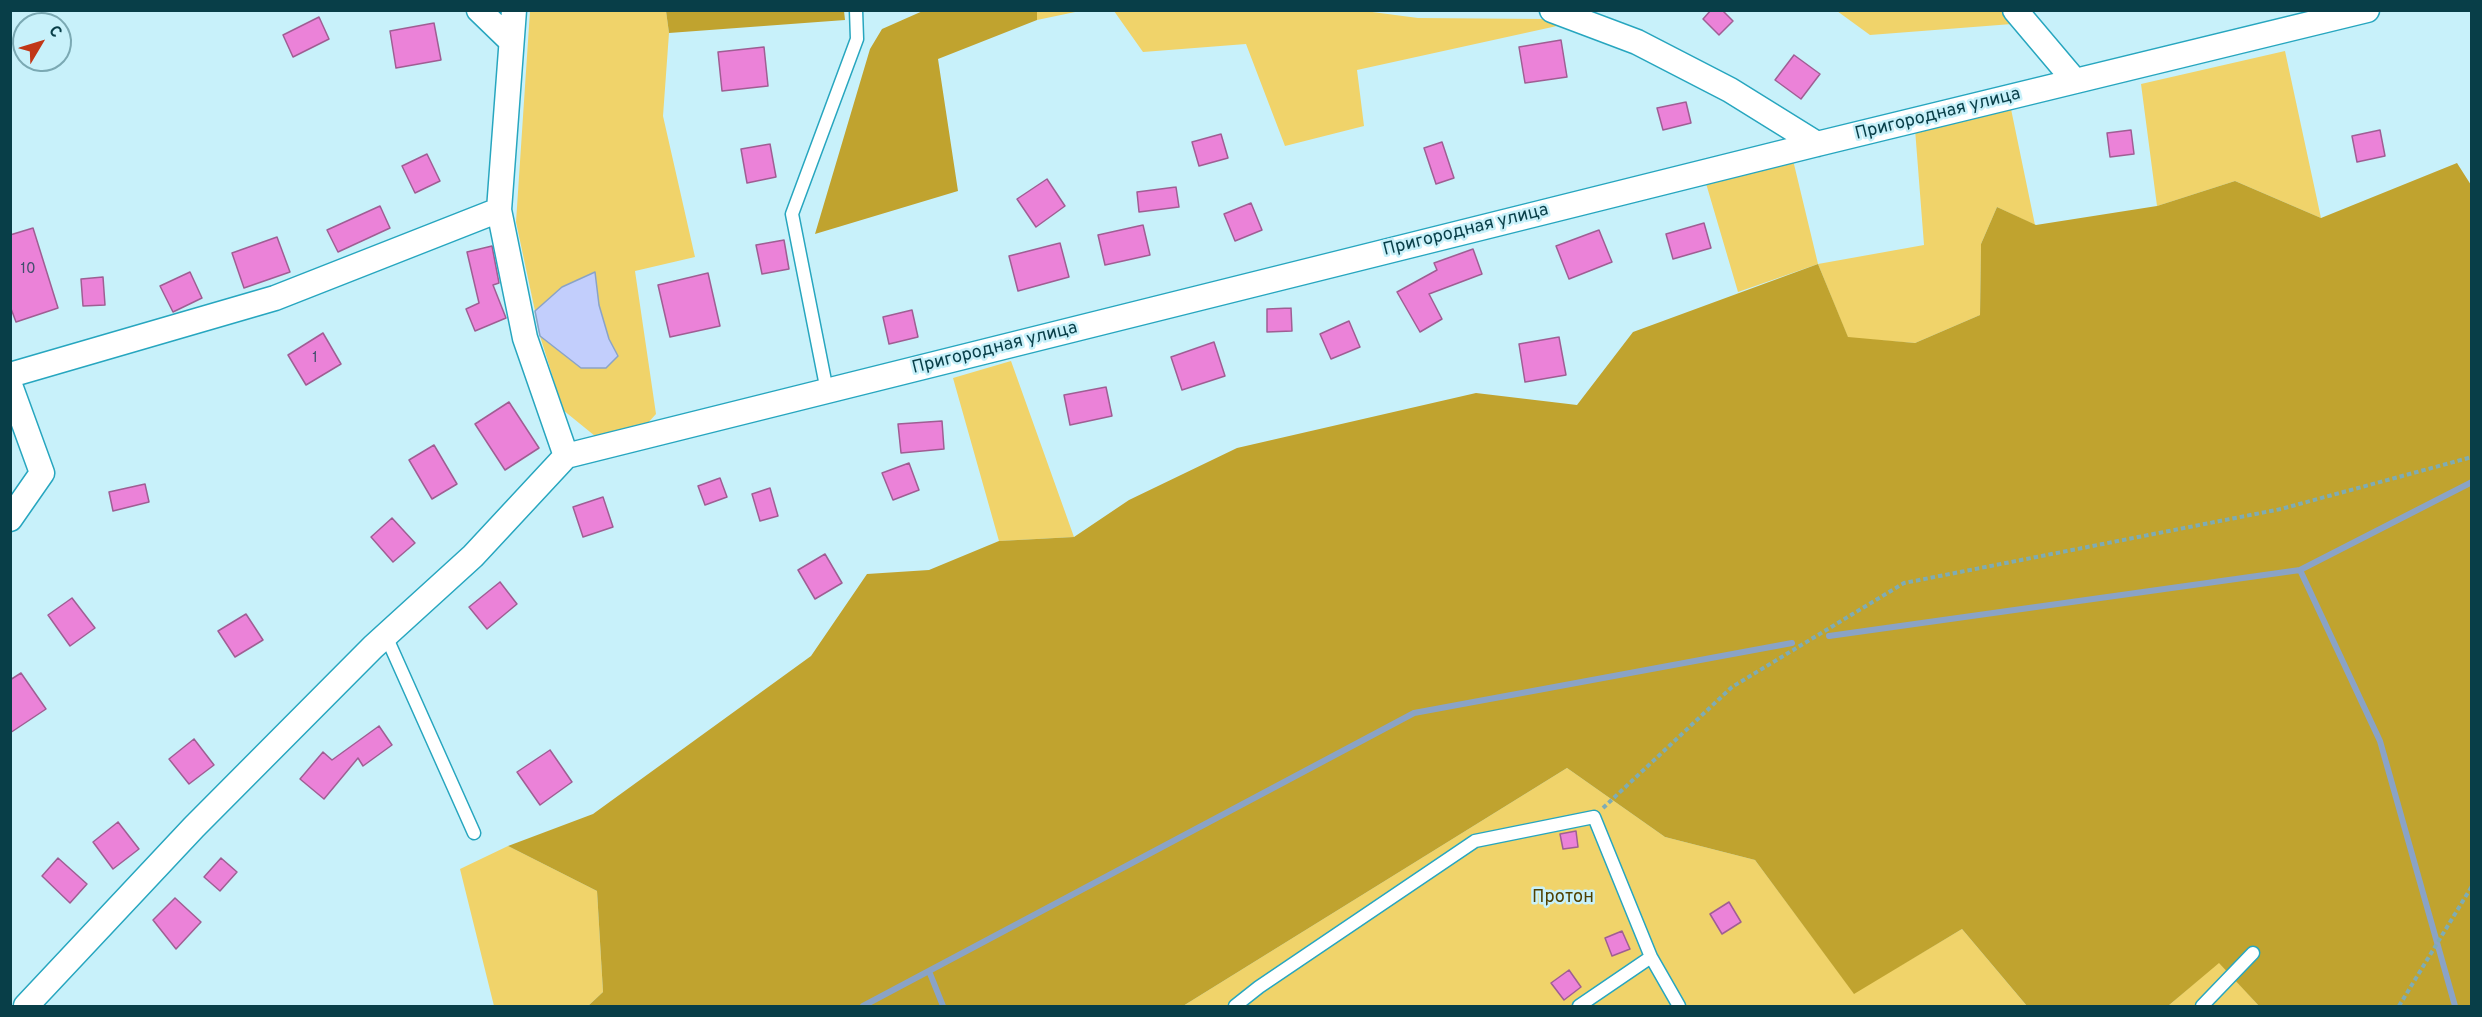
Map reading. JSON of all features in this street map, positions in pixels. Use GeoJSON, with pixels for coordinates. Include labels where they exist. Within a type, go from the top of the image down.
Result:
{"type":"FeatureCollection","features":[{"type":"Feature","properties":{"kind":"street"},"geometry":{"type":"LineString","coordinates":[[479,10],[511,41]]}},
{"type":"Feature","properties":{"kind":"street"},"geometry":{"type":"LineString","coordinates":[[26,1006],[194,827],[386,636],[473,556],[566,456],[525,338],[499,210],[514,10]]}},
{"type":"Feature","properties":{"kind":"street"},"geometry":{"type":"LineString","coordinates":[[1552,10],[1637,42],[1730,90],[1817,144]]}},
{"type":"Feature","properties":{"kind":"street"},"geometry":{"type":"LineString","coordinates":[[2015,10],[2075,81]]}},
{"type":"Feature","properties":{"kind":"street","name":"Пригородная улица"},"geometry":{"type":"LineString","coordinates":[[566,456],[1817,144],[2367,10]]}},
{"type":"Feature","properties":{"kind":"street"},"geometry":{"type":"LineString","coordinates":[[10,375],[275,298],[499,210]]}},
{"type":"Feature","properties":{"kind":"street"},"geometry":{"type":"LineString","coordinates":[[10,385],[42,473],[10,519]]}},
{"type":"Feature","properties":{"kind":"lane"},"geometry":{"type":"LineString","coordinates":[[827,391],[792,214],[857,39],[856,10]]}},
{"type":"Feature","properties":{"kind":"lane"},"geometry":{"type":"LineString","coordinates":[[386,636],[474,833]]}},
{"type":"Feature","properties":{"kind":"lane"},"geometry":{"type":"LineString","coordinates":[[1235,1006],[1259,987],[1475,842],[1594,817],[1651,957],[1679,1006]]}},
{"type":"Feature","properties":{"kind":"lane"},"geometry":{"type":"LineString","coordinates":[[2202,1006],[2253,953]]}},
{"type":"Feature","properties":{"kind":"lane"},"geometry":{"type":"LineString","coordinates":[[1580,1006],[1651,957]]}},
{"type":"Feature","properties":{"kind":"path"},"geometry":{"type":"LineString","coordinates":[[1594,817],[1732,687],[1904,583],[2281,508],[2472,457]]}},
{"type":"Feature","properties":{"kind":"path"},"geometry":{"type":"LineString","coordinates":[[2399,1006],[2472,886]]}},
{"type":"Feature","properties":{"kind":"green space"},"geometry":{"type":"Polygon","coordinates":[[[1357,10],[1418,18],[1545,19],[1557,26],[1357,70],[1364,126],[1285,146],[1246,44],[1143,52],[1114,11],[1357,10]]]}},
{"type":"Feature","properties":{"kind":"green space"},"geometry":{"type":"Polygon","coordinates":[[[530,11],[666,11],[669,33],[663,116],[695,257],[635,271],[656,414],[646,425],[595,436],[563,410],[540,336],[581,368],[618,356],[609,339],[599,305],[594,272],[562,287],[535,311],[516,222],[530,11]]]}},
{"type":"Feature","properties":{"kind":"green space"},"geometry":{"type":"Polygon","coordinates":[[[1037,11],[1080,11],[1037,20],[1037,11]]]}},
{"type":"Feature","properties":{"kind":"green space"},"geometry":{"type":"Polygon","coordinates":[[[1837,11],[2001,11],[2012,24],[1870,35],[1837,11]]]}},
{"type":"Feature","properties":{"kind":"green space"},"geometry":{"type":"Polygon","coordinates":[[[2285,51],[2321,218],[2235,181],[2157,206],[2141,84],[2285,51]]]}},
{"type":"Feature","properties":{"kind":"green space"},"geometry":{"type":"Polygon","coordinates":[[[2011,109],[2035,225],[1997,207],[1981,244],[1980,315],[1915,343],[1848,338],[1818,264],[1924,245],[1915,129],[2011,109]]]}},
{"type":"Feature","properties":{"kind":"green space"},"geometry":{"type":"Polygon","coordinates":[[[1793,160],[1818,264],[1738,292],[1705,180],[1793,160]]]}},
{"type":"Feature","properties":{"kind":"green space"},"geometry":{"type":"Polygon","coordinates":[[[1011,361],[1074,537],[999,541],[953,378],[1011,361]]]}},
{"type":"Feature","properties":{"kind":"green space","name":"Протон"},"geometry":{"type":"Polygon","coordinates":[[[1567,768],[1665,837],[1755,860],[1854,993],[1962,929],[2027,1006],[1183,1006],[1567,768]]]}},
{"type":"Feature","properties":{"kind":"green space"},"geometry":{"type":"Polygon","coordinates":[[[508,846],[597,891],[603,992],[588,1006],[494,1006],[460,869],[508,846]]]}},
{"type":"Feature","properties":{"kind":"green space"},"geometry":{"type":"Polygon","coordinates":[[[2219,962],[2259,1006],[2168,1006],[2219,962]]]}},
{"type":"Feature","properties":{"kind":"shaded area"},"geometry":{"type":"Polygon","coordinates":[[[925,10],[1037,11],[1037,20],[938,59],[958,191],[815,234],[870,49],[882,29],[925,10]]]}},
{"type":"Feature","properties":{"kind":"shaded area"},"geometry":{"type":"Polygon","coordinates":[[[666,11],[844,11],[845,20],[669,33],[666,11]]]}},
{"type":"Feature","properties":{"kind":"shaded area"},"geometry":{"type":"Polygon","coordinates":[[[2457,163],[2471,185],[2471,1006],[2259,1006],[2219,963],[2168,1006],[2027,1006],[1962,929],[1854,994],[1755,860],[1665,837],[1567,768],[1183,1006],[588,1006],[603,992],[597,891],[508,846],[593,814],[811,656],[867,574],[929,570],[999,541],[1074,537],[1129,500],[1237,448],[1476,393],[1577,405],[1633,332],[1818,264],[1848,337],[1915,343],[1980,315],[1981,244],[1997,207],[2036,225],[2157,206],[2235,181],[2321,218],[2457,163]]]}},
{"type":"Feature","properties":{"kind":"water"},"geometry":{"type":"Polygon","coordinates":[[[595,272],[599,305],[609,339],[618,356],[606,368],[581,368],[540,336],[535,311],[562,287],[595,272]]]}},
{"type":"Feature","properties":{"kind":"building"},"geometry":{"type":"Polygon","coordinates":[[[1711,10],[1722,10],[1733,21],[1719,35],[1703,19],[1711,10]]]}},
{"type":"Feature","properties":{"kind":"building"},"geometry":{"type":"Polygon","coordinates":[[[319,17],[329,39],[293,57],[283,35],[319,17]]]}},
{"type":"Feature","properties":{"kind":"building"},"geometry":{"type":"Polygon","coordinates":[[[434,23],[441,60],[396,68],[390,31],[434,23]]]}},
{"type":"Feature","properties":{"kind":"building"},"geometry":{"type":"Polygon","coordinates":[[[1561,40],[1567,77],[1525,83],[1519,47],[1561,40]]]}},
{"type":"Feature","properties":{"kind":"building"},"geometry":{"type":"Polygon","coordinates":[[[764,47],[768,86],[722,91],[718,52],[764,47]]]}},
{"type":"Feature","properties":{"kind":"building"},"geometry":{"type":"Polygon","coordinates":[[[1794,55],[1820,74],[1801,99],[1775,80],[1794,55]]]}},
{"type":"Feature","properties":{"kind":"building"},"geometry":{"type":"Polygon","coordinates":[[[1686,102],[1691,123],[1663,130],[1657,108],[1686,102]]]}},
{"type":"Feature","properties":{"kind":"building"},"geometry":{"type":"Polygon","coordinates":[[[2131,130],[2134,154],[2110,157],[2107,133],[2131,130]]]}},
{"type":"Feature","properties":{"kind":"building"},"geometry":{"type":"Polygon","coordinates":[[[2380,130],[2385,156],[2357,162],[2352,136],[2380,130]]]}},
{"type":"Feature","properties":{"kind":"building"},"geometry":{"type":"Polygon","coordinates":[[[1221,134],[1228,158],[1199,166],[1192,142],[1221,134]]]}},
{"type":"Feature","properties":{"kind":"building"},"geometry":{"type":"Polygon","coordinates":[[[1442,142],[1454,178],[1436,184],[1424,148],[1442,142]]]}},
{"type":"Feature","properties":{"kind":"building"},"geometry":{"type":"Polygon","coordinates":[[[770,144],[776,177],[747,183],[741,149],[770,144]]]}},
{"type":"Feature","properties":{"kind":"building"},"geometry":{"type":"Polygon","coordinates":[[[427,154],[440,181],[415,193],[402,166],[427,154]]]}},
{"type":"Feature","properties":{"kind":"building"},"geometry":{"type":"Polygon","coordinates":[[[1047,179],[1065,206],[1036,227],[1017,199],[1047,179]]]}},
{"type":"Feature","properties":{"kind":"building"},"geometry":{"type":"Polygon","coordinates":[[[1176,187],[1179,207],[1139,212],[1137,192],[1176,187]]]}},
{"type":"Feature","properties":{"kind":"building"},"geometry":{"type":"Polygon","coordinates":[[[1251,203],[1262,230],[1235,241],[1224,214],[1251,203]]]}},
{"type":"Feature","properties":{"kind":"building"},"geometry":{"type":"Polygon","coordinates":[[[380,206],[390,228],[338,252],[327,230],[380,206]]]}},
{"type":"Feature","properties":{"kind":"building"},"geometry":{"type":"Polygon","coordinates":[[[1704,223],[1711,248],[1673,259],[1666,234],[1704,223]]]}},
{"type":"Feature","properties":{"kind":"building"},"geometry":{"type":"Polygon","coordinates":[[[1143,225],[1150,255],[1105,265],[1098,235],[1143,225]]]}},
{"type":"Feature","properties":{"kind":"building"},"geometry":{"type":"Polygon","coordinates":[[[33,228],[58,308],[16,322],[10,306],[10,235],[33,228]]]}},
{"type":"Feature","properties":{"kind":"building"},"geometry":{"type":"Polygon","coordinates":[[[1599,230],[1612,262],[1569,279],[1556,246],[1599,230]]]}},
{"type":"Feature","properties":{"kind":"building"},"geometry":{"type":"Polygon","coordinates":[[[277,237],[290,272],[244,288],[232,253],[277,237]]]}},
{"type":"Feature","properties":{"kind":"building"},"geometry":{"type":"Polygon","coordinates":[[[784,240],[789,269],[762,274],[756,245],[784,240]]]}},
{"type":"Feature","properties":{"kind":"building"},"geometry":{"type":"Polygon","coordinates":[[[1060,243],[1069,277],[1018,291],[1009,256],[1060,243]]]}},
{"type":"Feature","properties":{"kind":"building"},"geometry":{"type":"Polygon","coordinates":[[[492,246],[499,283],[493,285],[506,318],[475,331],[466,309],[479,303],[467,252],[492,246]]]}},
{"type":"Feature","properties":{"kind":"building"},"geometry":{"type":"Polygon","coordinates":[[[1473,249],[1482,274],[1429,294],[1442,319],[1420,332],[1397,292],[1437,270],[1434,263],[1473,249]]]}},
{"type":"Feature","properties":{"kind":"building"},"geometry":{"type":"Polygon","coordinates":[[[190,272],[202,298],[173,312],[160,286],[190,272]]]}},
{"type":"Feature","properties":{"kind":"building"},"geometry":{"type":"Polygon","coordinates":[[[708,273],[720,326],[670,337],[658,285],[708,273]]]}},
{"type":"Feature","properties":{"kind":"building"},"geometry":{"type":"Polygon","coordinates":[[[103,277],[105,305],[83,306],[81,279],[103,277]]]}},
{"type":"Feature","properties":{"kind":"building"},"geometry":{"type":"Polygon","coordinates":[[[1291,308],[1292,331],[1267,332],[1267,309],[1291,308]]]}},
{"type":"Feature","properties":{"kind":"building"},"geometry":{"type":"Polygon","coordinates":[[[912,310],[918,337],[889,344],[883,317],[912,310]]]}},
{"type":"Feature","properties":{"kind":"building"},"geometry":{"type":"Polygon","coordinates":[[[1349,321],[1360,347],[1331,359],[1320,334],[1349,321]]]}},
{"type":"Feature","properties":{"kind":"building"},"geometry":{"type":"Polygon","coordinates":[[[323,333],[341,364],[306,385],[288,355],[323,333]]]}},
{"type":"Feature","properties":{"kind":"building"},"geometry":{"type":"Polygon","coordinates":[[[1559,337],[1566,375],[1525,382],[1519,344],[1559,337]]]}},
{"type":"Feature","properties":{"kind":"building"},"geometry":{"type":"Polygon","coordinates":[[[1214,342],[1225,376],[1182,390],[1171,357],[1214,342]]]}},
{"type":"Feature","properties":{"kind":"building"},"geometry":{"type":"Polygon","coordinates":[[[1106,387],[1112,416],[1070,425],[1064,395],[1106,387]]]}},
{"type":"Feature","properties":{"kind":"building"},"geometry":{"type":"Polygon","coordinates":[[[509,402],[539,448],[505,470],[475,424],[509,402]]]}},
{"type":"Feature","properties":{"kind":"building"},"geometry":{"type":"Polygon","coordinates":[[[942,421],[944,449],[901,453],[898,424],[942,421]]]}},
{"type":"Feature","properties":{"kind":"building"},"geometry":{"type":"Polygon","coordinates":[[[434,445],[457,484],[432,499],[409,460],[434,445]]]}},
{"type":"Feature","properties":{"kind":"building"},"geometry":{"type":"Polygon","coordinates":[[[909,463],[919,490],[893,500],[882,473],[909,463]]]}},
{"type":"Feature","properties":{"kind":"building"},"geometry":{"type":"Polygon","coordinates":[[[720,478],[727,497],[705,505],[698,486],[720,478]]]}},
{"type":"Feature","properties":{"kind":"building"},"geometry":{"type":"Polygon","coordinates":[[[145,484],[149,502],[113,511],[109,492],[145,484]]]}},
{"type":"Feature","properties":{"kind":"building"},"geometry":{"type":"Polygon","coordinates":[[[770,488],[778,516],[760,521],[752,494],[770,488]]]}},
{"type":"Feature","properties":{"kind":"building"},"geometry":{"type":"Polygon","coordinates":[[[603,497],[613,527],[583,537],[573,507],[603,497]]]}},
{"type":"Feature","properties":{"kind":"building"},"geometry":{"type":"Polygon","coordinates":[[[392,518],[415,543],[393,562],[371,537],[392,518]]]}},
{"type":"Feature","properties":{"kind":"building"},"geometry":{"type":"Polygon","coordinates":[[[825,554],[842,583],[815,599],[798,570],[825,554]]]}},
{"type":"Feature","properties":{"kind":"building"},"geometry":{"type":"Polygon","coordinates":[[[500,582],[517,604],[487,629],[469,607],[500,582]]]}},
{"type":"Feature","properties":{"kind":"building"},"geometry":{"type":"Polygon","coordinates":[[[72,598],[95,628],[70,646],[48,615],[72,598]]]}},
{"type":"Feature","properties":{"kind":"building"},"geometry":{"type":"Polygon","coordinates":[[[246,614],[263,640],[235,657],[218,631],[246,614]]]}},
{"type":"Feature","properties":{"kind":"building"},"geometry":{"type":"Polygon","coordinates":[[[21,673],[46,709],[10,733],[10,680],[21,673]]]}},
{"type":"Feature","properties":{"kind":"building"},"geometry":{"type":"Polygon","coordinates":[[[379,726],[392,745],[363,766],[358,758],[324,799],[300,779],[323,752],[332,760],[379,726]]]}},
{"type":"Feature","properties":{"kind":"building"},"geometry":{"type":"Polygon","coordinates":[[[194,739],[214,765],[189,784],[169,759],[194,739]]]}},
{"type":"Feature","properties":{"kind":"building"},"geometry":{"type":"Polygon","coordinates":[[[550,750],[572,782],[540,805],[517,772],[550,750]]]}},
{"type":"Feature","properties":{"kind":"building"},"geometry":{"type":"Polygon","coordinates":[[[118,822],[139,849],[113,869],[93,842],[118,822]]]}},
{"type":"Feature","properties":{"kind":"building"},"geometry":{"type":"Polygon","coordinates":[[[1576,831],[1578,847],[1563,849],[1560,834],[1576,831]]]}},
{"type":"Feature","properties":{"kind":"building"},"geometry":{"type":"Polygon","coordinates":[[[58,858],[87,884],[70,903],[42,876],[58,858]]]}},
{"type":"Feature","properties":{"kind":"building"},"geometry":{"type":"Polygon","coordinates":[[[221,858],[237,872],[220,891],[204,877],[221,858]]]}},
{"type":"Feature","properties":{"kind":"building"},"geometry":{"type":"Polygon","coordinates":[[[175,898],[201,922],[176,949],[153,920],[175,898]]]}},
{"type":"Feature","properties":{"kind":"building"},"geometry":{"type":"Polygon","coordinates":[[[1729,902],[1741,922],[1722,934],[1710,914],[1729,902]]]}},
{"type":"Feature","properties":{"kind":"building"},"geometry":{"type":"Polygon","coordinates":[[[1622,931],[1630,949],[1612,956],[1605,938],[1622,931]]]}},
{"type":"Feature","properties":{"kind":"building"},"geometry":{"type":"Polygon","coordinates":[[[1569,970],[1581,987],[1564,1000],[1551,983],[1569,970]]]}},
{"type":"Feature","properties":{"kind":"waterway"},"geometry":{"type":"LineString","coordinates":[[1829,636],[2300,570],[2472,482]]}},
{"type":"Feature","properties":{"kind":"waterway"},"geometry":{"type":"LineString","coordinates":[[2300,570],[2380,741],[2455,1006]]}},
{"type":"Feature","properties":{"kind":"waterway"},"geometry":{"type":"LineString","coordinates":[[863,1006],[1414,713],[1792,643]]}},
{"type":"Feature","properties":{"kind":"waterway"},"geometry":{"type":"LineString","coordinates":[[929,971],[943,1006]]}}]}
